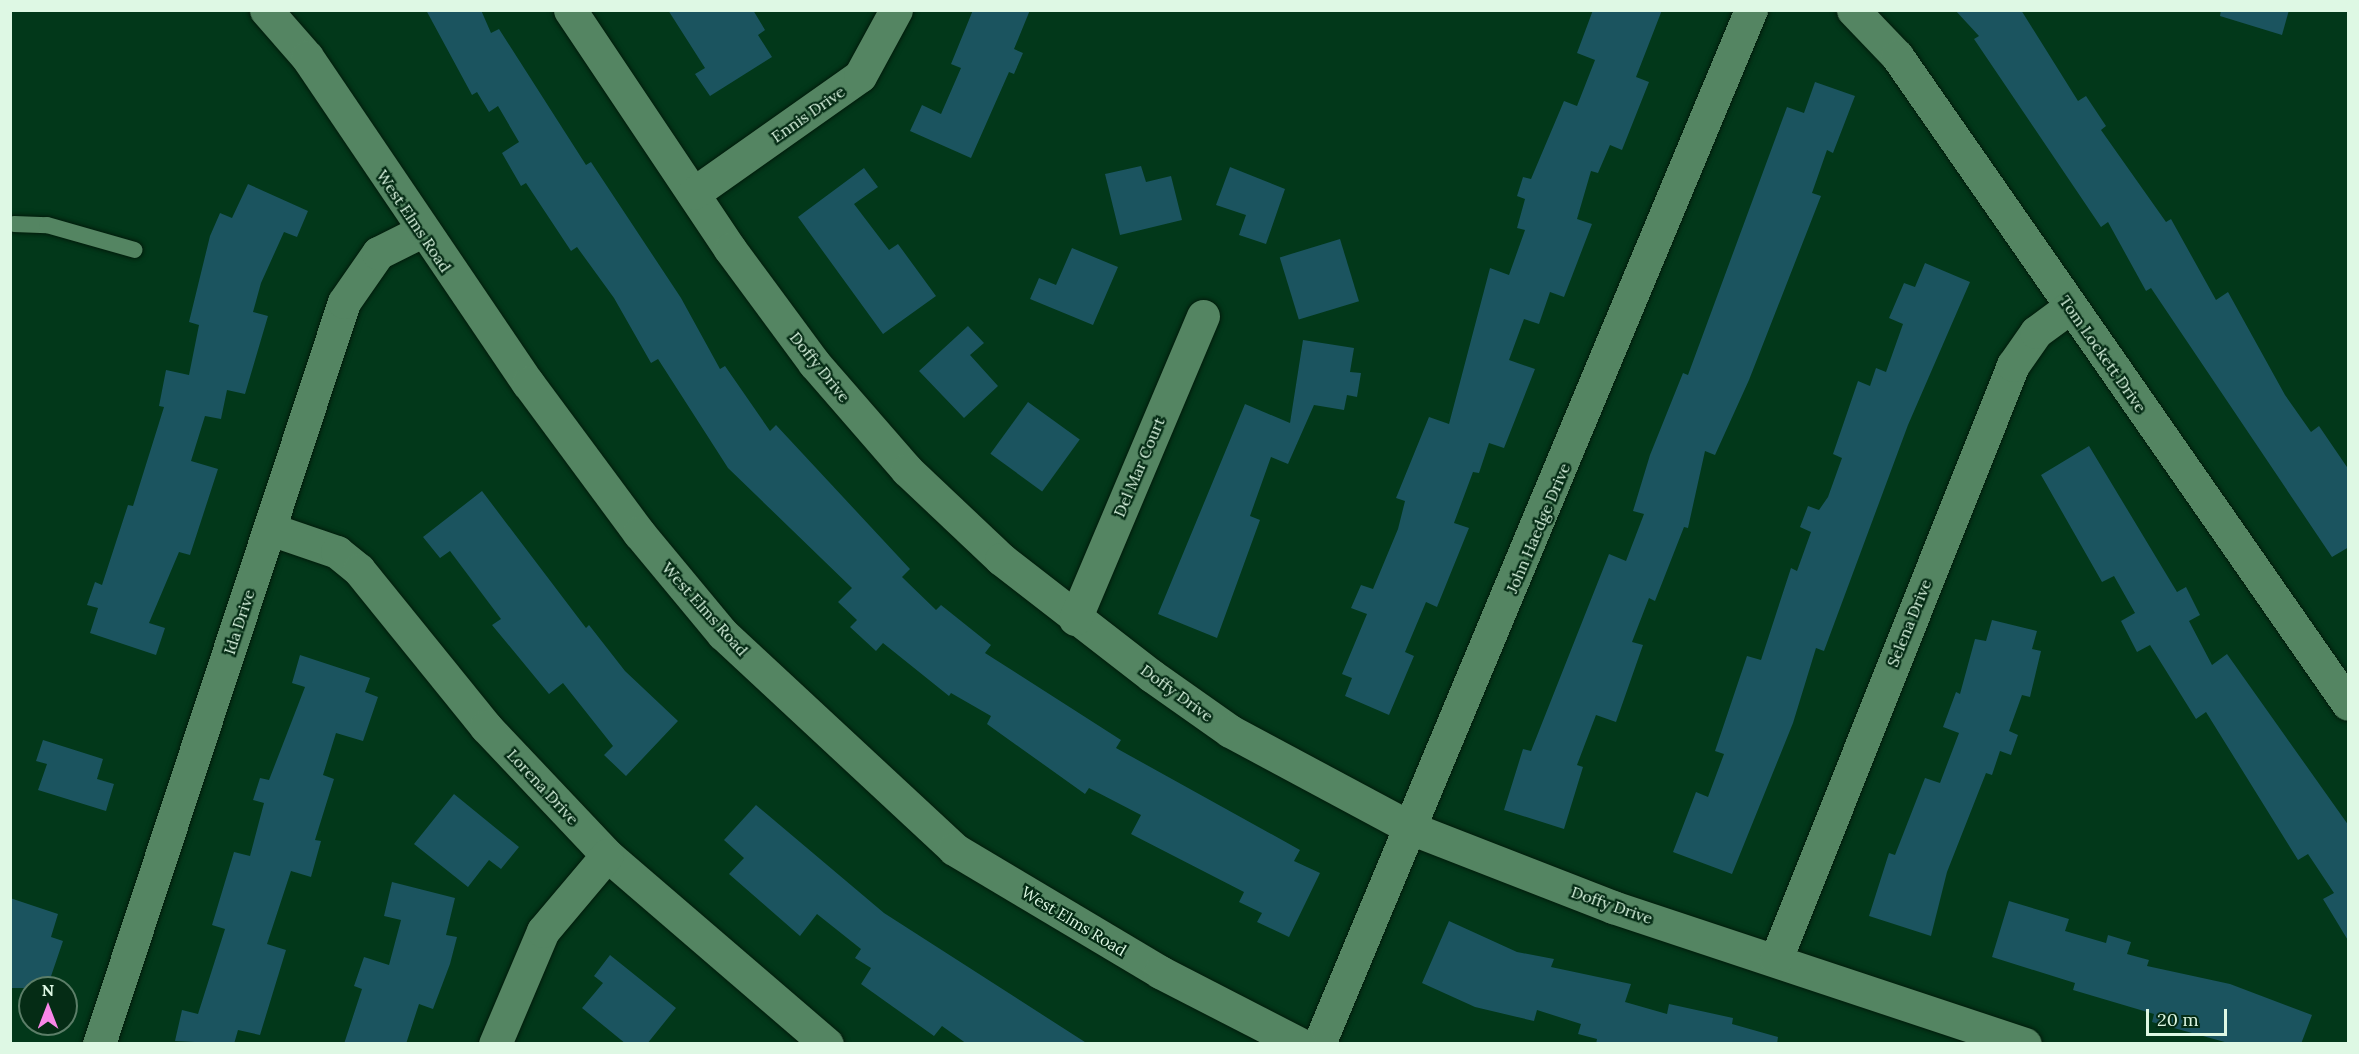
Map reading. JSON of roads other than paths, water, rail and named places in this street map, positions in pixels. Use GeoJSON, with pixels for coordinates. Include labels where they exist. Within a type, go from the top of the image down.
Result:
{"type":"FeatureCollection","features":[{"type":"Feature","properties":{"kind":"street","name":"West Elms Road"},"geometry":{"type":"LineString","coordinates":[[266,10],[307,57],[420,232],[639,533],[723,634],[848,753],[954,849],[1160,972],[1300,1044]]}},
{"type":"Feature","properties":{"kind":"street","name":"Doffy Drive"},"geometry":{"type":"LineString","coordinates":[[570,10],[694,193],[814,363],[907,470],[1001,559],[1075,619],[1230,731],[1413,829],[1613,907],[1776,959],[2025,1044]]}},
{"type":"Feature","properties":{"kind":"street","name":"Ennis Drive"},"geometry":{"type":"LineString","coordinates":[[694,193],[860,76],[896,10]]}},
{"type":"Feature","properties":{"kind":"street","name":"John Haedge Drive"},"geometry":{"type":"LineString","coordinates":[[1319,1044],[1413,829],[1751,10]]}},
{"type":"Feature","properties":{"kind":"street","name":"Tom Lockett Drive"},"geometry":{"type":"LineString","coordinates":[[1853,10],[1897,56],[2349,704]]}},
{"type":"Feature","properties":{"kind":"street","name":"Ida Drive"},"geometry":{"type":"LineString","coordinates":[[99,1044],[344,302],[378,254],[420,232]]}},
{"type":"Feature","properties":{"kind":"street","name":"Selena Drive"},"geometry":{"type":"LineString","coordinates":[[1776,959],[2013,365],[2036,332],[2070,307]]}},
{"type":"Feature","properties":{"kind":"street","name":"Del Mar Court"},"geometry":{"type":"LineString","coordinates":[[1075,619],[1203,316]]}},
{"type":"Feature","properties":{"kind":"street","name":"Lorena Drive"},"geometry":{"type":"LineString","coordinates":[[270,529],[337,552],[359,570],[486,727],[607,855],[827,1044]]}},
{"type":"Feature","properties":{"kind":"street"},"geometry":{"type":"LineString","coordinates":[[495,1044],[543,931],[607,855]]}},
{"type":"Feature","properties":{"kind":"lane"},"geometry":{"type":"LineString","coordinates":[[12,228],[47,225],[135,250]]}}]}
